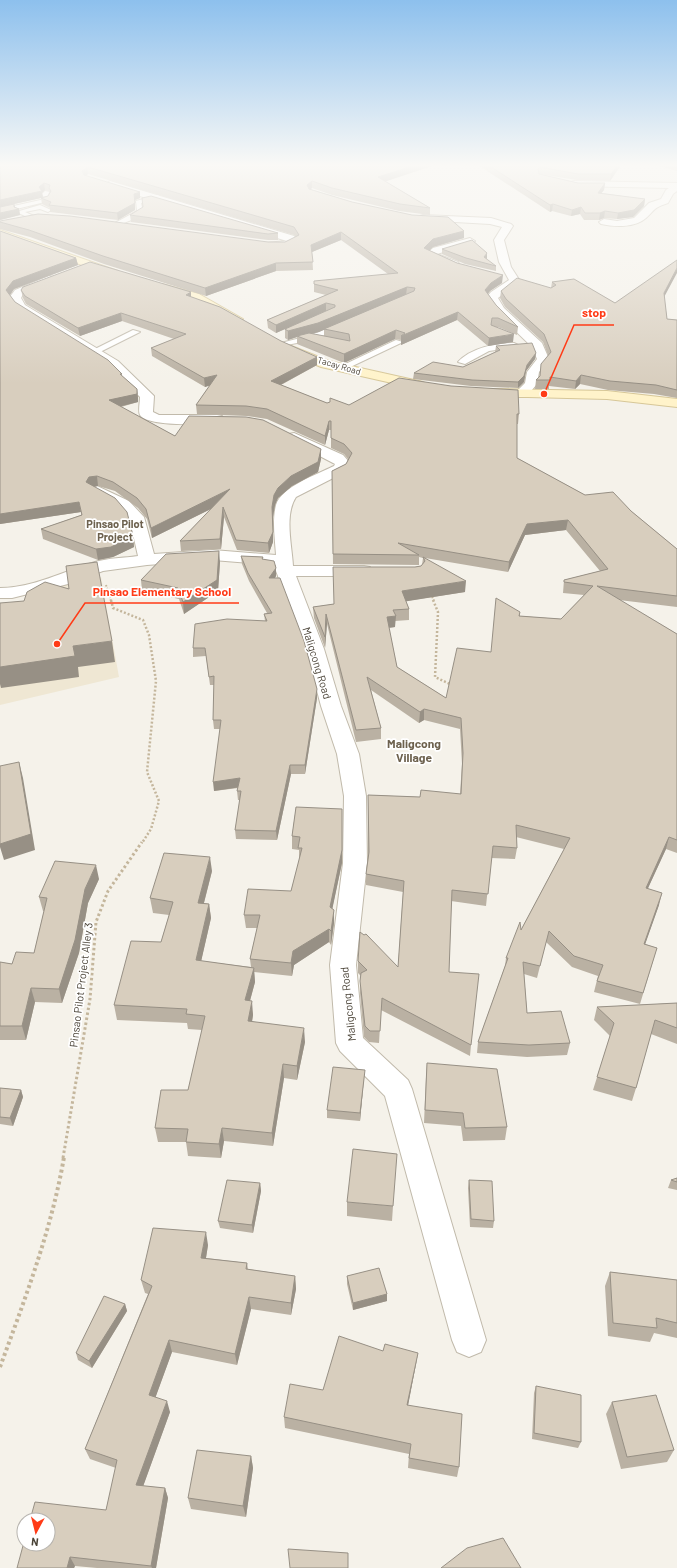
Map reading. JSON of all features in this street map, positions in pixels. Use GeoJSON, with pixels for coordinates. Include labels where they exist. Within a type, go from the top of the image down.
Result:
{"type":"FeatureCollection","features":[{"type":"Feature","properties":{"kind":"main road"},"geometry":{"type":"LineString","coordinates":[[27,238],[90,265],[122,276]]}},
{"type":"Feature","properties":{"kind":"main road"},"geometry":{"type":"LineString","coordinates":[[149,284],[195,296],[246,325]]}},
{"type":"Feature","properties":{"kind":"main road","name":"Tacay Road"},"geometry":{"type":"LineString","coordinates":[[276,342],[294,352],[340,368],[432,388]]}},
{"type":"Feature","properties":{"kind":"main road"},"geometry":{"type":"LineString","coordinates":[[474,392],[521,394],[600,394],[655,398],[677,403]]}},
{"type":"Feature","properties":{"kind":"street"},"geometry":{"type":"LineString","coordinates":[[261,244],[285,245],[294,242],[291,238]]}},
{"type":"Feature","properties":{"kind":"street"},"geometry":{"type":"LineString","coordinates":[[500,238],[500,245],[508,274],[519,282]]}},
{"type":"Feature","properties":{"kind":"street"},"geometry":{"type":"LineString","coordinates":[[461,267],[430,256],[437,250],[472,241]]}},
{"type":"Feature","properties":{"kind":"street"},"geometry":{"type":"LineString","coordinates":[[76,270],[90,265]]}},
{"type":"Feature","properties":{"kind":"street"},"geometry":{"type":"LineString","coordinates":[[62,275],[19,292],[15,298],[20,307],[95,351],[114,364],[146,396],[146,414],[157,419],[231,420]]}},
{"type":"Feature","properties":{"kind":"street"},"geometry":{"type":"LineString","coordinates":[[501,278],[519,282]]}},
{"type":"Feature","properties":{"kind":"street"},"geometry":{"type":"LineString","coordinates":[[519,282],[495,294],[492,298],[500,310],[538,346],[543,359],[533,372],[531,384],[521,394]]}},
{"type":"Feature","properties":{"kind":"street","name":"Maligcong Road"},"geometry":{"type":"LineString","coordinates":[[280,430],[338,458],[343,463],[340,469],[290,494],[284,504],[282,520],[285,566],[315,649],[331,706],[348,754],[355,796],[355,863],[343,965],[350,1043],[398,1089],[469,1340]]}},
{"type":"Feature","properties":{"kind":"street"},"geometry":{"type":"LineString","coordinates":[[97,491],[123,504],[138,520],[147,560]]}},
{"type":"Feature","properties":{"kind":"street"},"geometry":{"type":"LineString","coordinates":[[0,593],[12,593],[62,580],[100,566],[213,554],[285,566],[382,571]]}},
{"type":"Feature","properties":{"kind":"lane"},"geometry":{"type":"LineString","coordinates":[[276,342],[310,338],[350,322]]}},
{"type":"Feature","properties":{"kind":"lane"},"geometry":{"type":"LineString","coordinates":[[95,351],[136,332]]}},
{"type":"Feature","properties":{"kind":"lane"},"geometry":{"type":"LineString","coordinates":[[509,337],[522,341],[526,345]]}},
{"type":"Feature","properties":{"kind":"lane"},"geometry":{"type":"LineString","coordinates":[[310,338],[324,342]]}},
{"type":"Feature","properties":{"kind":"lane"},"geometry":{"type":"LineString","coordinates":[[340,368],[399,342]]}},
{"type":"Feature","properties":{"kind":"lane"},"geometry":{"type":"LineString","coordinates":[[462,362],[471,355],[494,348],[526,345],[538,346]]}},
{"type":"Feature","properties":{"kind":"path","name":"Pinsao Pilot Project Alley 3"},"geometry":{"type":"LineString","coordinates":[[0,1367],[26,1300],[59,1184],[90,999],[96,922],[108,891],[151,829],[159,801],[148,772],[156,681],[149,634],[143,620],[113,608],[100,566]]}},
{"type":"Feature","properties":{"kind":"path"},"geometry":{"type":"LineString","coordinates":[[431,593],[438,612],[435,677],[451,684],[458,685]]}},
{"type":"Feature","properties":{"kind":"shaded area"},"geometry":{"type":"Polygon","coordinates":[[[101,577],[119,677],[0,705],[0,612],[26,604],[66,584],[101,577]]]}},
{"type":"Feature","properties":{"kind":"building"},"geometry":{"type":"Polygon","coordinates":[[[0,238],[20,238],[76,258],[13,281],[6,290],[15,302],[108,360],[122,374],[120,374],[137,389],[137,394],[109,400],[175,436],[189,416],[246,417],[263,420],[321,449],[318,462],[291,476],[278,488],[274,495],[272,507],[273,532],[268,543],[236,540],[223,507],[220,539],[180,541],[230,489],[151,528],[146,509],[137,498],[113,482],[97,476],[89,477],[86,482],[115,498],[127,512],[133,536],[111,547],[96,549],[41,529],[82,515],[79,502],[0,514],[0,238]]]}},
{"type":"Feature","properties":{"kind":"building"},"geometry":{"type":"Polygon","coordinates":[[[52,238],[239,238],[268,242],[285,242],[293,238],[327,238],[311,245],[313,262],[276,263],[205,288],[103,256],[52,238]]]}},
{"type":"Feature","properties":{"kind":"building"},"geometry":{"type":"Polygon","coordinates":[[[350,238],[436,238],[433,239],[424,248],[457,263],[503,275],[491,283],[485,290],[496,305],[518,327],[498,318],[492,318],[491,325],[514,334],[489,338],[458,312],[401,336],[405,333],[396,330],[344,354],[297,336],[309,333],[350,341],[349,334],[324,329],[414,291],[415,288],[407,287],[318,323],[288,331],[285,329],[335,307],[335,305],[326,303],[276,325],[267,320],[338,290],[314,284],[314,281],[398,273],[350,238]]]}},
{"type":"Feature","properties":{"kind":"building"},"geometry":{"type":"Polygon","coordinates":[[[472,240],[487,253],[484,257],[496,266],[466,258],[442,249],[472,240]]]}},
{"type":"Feature","properties":{"kind":"building"},"geometry":{"type":"Polygon","coordinates":[[[677,260],[677,268],[664,293],[667,319],[677,320],[677,390],[656,385],[610,381],[581,375],[576,381],[550,377],[550,380],[536,380],[540,376],[541,364],[551,352],[544,334],[506,299],[501,291],[517,278],[551,288],[556,285],[552,282],[574,279],[615,303],[677,260]]]}},
{"type":"Feature","properties":{"kind":"building"},"geometry":{"type":"Polygon","coordinates":[[[90,262],[191,292],[186,295],[220,307],[281,341],[317,357],[271,381],[327,403],[330,402],[330,398],[349,405],[399,378],[451,386],[518,390],[519,414],[517,414],[517,458],[585,495],[613,492],[631,511],[677,549],[677,596],[597,586],[677,634],[677,840],[669,837],[646,888],[662,893],[644,944],[657,948],[643,993],[597,981],[603,965],[574,956],[549,931],[540,966],[523,962],[527,1013],[561,1011],[570,1043],[529,1045],[478,1042],[508,958],[506,958],[520,922],[521,930],[570,838],[516,825],[517,848],[493,846],[488,894],[452,890],[449,972],[479,974],[471,1045],[382,998],[380,1031],[370,1031],[365,1026],[360,981],[361,973],[367,970],[358,961],[360,932],[364,935],[366,934],[398,967],[404,881],[366,874],[369,852],[368,795],[420,797],[421,790],[461,794],[463,753],[461,718],[424,709],[420,712],[367,677],[381,728],[356,730],[326,614],[325,637],[313,607],[334,604],[333,567],[415,567],[421,566],[425,561],[423,557],[466,581],[402,591],[409,609],[393,610],[396,616],[387,617],[397,667],[446,698],[457,648],[491,652],[496,598],[520,612],[519,616],[561,619],[593,586],[564,582],[564,580],[608,569],[568,520],[527,524],[509,562],[398,543],[419,555],[333,554],[332,471],[346,464],[352,453],[344,444],[331,438],[331,421],[329,421],[325,436],[267,409],[246,406],[196,405],[217,375],[204,378],[151,348],[186,334],[121,313],[78,328],[25,296],[21,290],[23,287],[90,262]]]}},
{"type":"Feature","properties":{"kind":"building"},"geometry":{"type":"Polygon","coordinates":[[[532,343],[536,353],[527,365],[524,376],[518,382],[472,380],[414,373],[433,362],[463,367],[500,350],[496,346],[532,343]]]}},
{"type":"Feature","properties":{"kind":"building"},"geometry":{"type":"Polygon","coordinates":[[[219,551],[217,580],[183,602],[178,588],[141,580],[166,554],[219,551]]]}},
{"type":"Feature","properties":{"kind":"building"},"geometry":{"type":"Polygon","coordinates":[[[241,556],[263,557],[262,559],[274,561],[276,568],[269,578],[280,578],[304,641],[317,689],[305,765],[290,765],[276,831],[235,830],[241,791],[237,791],[240,778],[213,782],[221,720],[213,720],[214,676],[209,677],[205,648],[193,648],[195,624],[227,619],[267,621],[264,614],[272,613],[248,573],[241,556]]]}},
{"type":"Feature","properties":{"kind":"building"},"geometry":{"type":"Polygon","coordinates":[[[97,562],[112,641],[73,646],[75,656],[0,667],[0,603],[24,601],[27,592],[45,582],[69,589],[66,566],[97,562]]]}},
{"type":"Feature","properties":{"kind":"building"},"geometry":{"type":"Polygon","coordinates":[[[19,762],[31,834],[0,844],[0,766],[19,762]]]}},
{"type":"Feature","properties":{"kind":"building"},"geometry":{"type":"Polygon","coordinates":[[[296,807],[342,809],[342,850],[330,907],[334,910],[331,931],[329,929],[293,951],[291,963],[250,959],[260,915],[244,915],[248,889],[291,891],[302,848],[298,848],[300,837],[292,836],[296,807]]]}},
{"type":"Feature","properties":{"kind":"building"},"geometry":{"type":"Polygon","coordinates":[[[164,853],[210,857],[198,903],[209,904],[196,960],[254,968],[245,1000],[252,1001],[248,1021],[304,1028],[297,1066],[283,1064],[272,1133],[222,1128],[219,1144],[186,1142],[188,1129],[155,1128],[161,1090],[188,1090],[205,1016],[186,1014],[187,1009],[114,1005],[131,941],[161,942],[173,902],[150,898],[164,853]]]}},
{"type":"Feature","properties":{"kind":"building"},"geometry":{"type":"Polygon","coordinates":[[[55,861],[96,865],[85,889],[75,940],[59,989],[31,988],[22,1026],[0,1026],[0,962],[12,964],[16,952],[34,953],[47,898],[39,897],[55,861]]]}},
{"type":"Feature","properties":{"kind":"building"},"geometry":{"type":"Polygon","coordinates":[[[677,1003],[677,1028],[655,1020],[636,1088],[597,1077],[614,1023],[597,1007],[677,1003]]]}},
{"type":"Feature","properties":{"kind":"building"},"geometry":{"type":"Polygon","coordinates":[[[427,1063],[497,1069],[507,1127],[465,1128],[463,1113],[425,1110],[427,1063]]]}},
{"type":"Feature","properties":{"kind":"building"},"geometry":{"type":"Polygon","coordinates":[[[333,1067],[365,1070],[360,1113],[327,1110],[333,1067]]]}},
{"type":"Feature","properties":{"kind":"building"},"geometry":{"type":"Polygon","coordinates":[[[0,1088],[21,1090],[10,1118],[0,1117],[0,1088]]]}},
{"type":"Feature","properties":{"kind":"building"},"geometry":{"type":"Polygon","coordinates":[[[353,1149],[397,1154],[393,1206],[347,1202],[353,1149]]]}},
{"type":"Feature","properties":{"kind":"building"},"geometry":{"type":"Polygon","coordinates":[[[677,1178],[677,1182],[671,1180],[677,1178]]]}},
{"type":"Feature","properties":{"kind":"building"},"geometry":{"type":"Polygon","coordinates":[[[227,1180],[260,1183],[252,1225],[218,1221],[227,1180]]]}},
{"type":"Feature","properties":{"kind":"building"},"geometry":{"type":"Polygon","coordinates":[[[469,1180],[492,1181],[494,1221],[471,1219],[469,1180]]]}},
{"type":"Feature","properties":{"kind":"building"},"geometry":{"type":"Polygon","coordinates":[[[153,1228],[206,1232],[201,1258],[247,1263],[246,1269],[295,1276],[291,1303],[249,1297],[235,1354],[169,1340],[149,1395],[167,1401],[136,1485],[165,1488],[151,1566],[70,1557],[67,1568],[17,1568],[21,1552],[56,1552],[56,1512],[32,1512],[35,1502],[106,1510],[117,1460],[85,1449],[152,1286],[141,1280],[153,1228]]]}},
{"type":"Feature","properties":{"kind":"building"},"geometry":{"type":"Polygon","coordinates":[[[379,1268],[387,1294],[353,1303],[347,1276],[379,1268]]]}},
{"type":"Feature","properties":{"kind":"building"},"geometry":{"type":"Polygon","coordinates":[[[610,1272],[677,1280],[677,1323],[656,1318],[657,1328],[613,1323],[610,1272]]]}},
{"type":"Feature","properties":{"kind":"building"},"geometry":{"type":"Polygon","coordinates":[[[104,1296],[125,1304],[89,1361],[76,1353],[104,1296]]]}},
{"type":"Feature","properties":{"kind":"building"},"geometry":{"type":"Polygon","coordinates":[[[339,1336],[383,1351],[385,1344],[418,1353],[407,1405],[462,1414],[459,1467],[409,1458],[411,1444],[284,1417],[290,1384],[323,1390],[339,1336]]]}},
{"type":"Feature","properties":{"kind":"building"},"geometry":{"type":"Polygon","coordinates":[[[536,1386],[581,1395],[581,1442],[534,1433],[536,1386]]]}},
{"type":"Feature","properties":{"kind":"building"},"geometry":{"type":"Polygon","coordinates":[[[656,1395],[674,1450],[627,1457],[612,1402],[656,1395]]]}},
{"type":"Feature","properties":{"kind":"building"},"geometry":{"type":"Polygon","coordinates":[[[197,1450],[251,1456],[243,1506],[188,1498],[197,1450]]]}},
{"type":"Feature","properties":{"kind":"building"},"geometry":{"type":"Polygon","coordinates":[[[503,1538],[521,1568],[441,1568],[467,1548],[503,1538]]]}},
{"type":"Feature","properties":{"kind":"building"},"geometry":{"type":"Polygon","coordinates":[[[288,1549],[348,1553],[348,1568],[290,1568],[288,1549]]]}},
{"type":"Feature","properties":{"kind":"place","name":"stop"},"geometry":{"type":"Point","coordinates":[544,394]}},
{"type":"Feature","properties":{"kind":"place","name":"Pinsao Elementary School"},"geometry":{"type":"Point","coordinates":[57,644]}},
{"type":"Feature","properties":{"kind":"district","name":"Pinsao Pilot Project"},"geometry":{"type":"Point","coordinates":[115,530]}},
{"type":"Feature","properties":{"kind":"district","name":"Maligcong Village"},"geometry":{"type":"Point","coordinates":[414,751]}}]}
